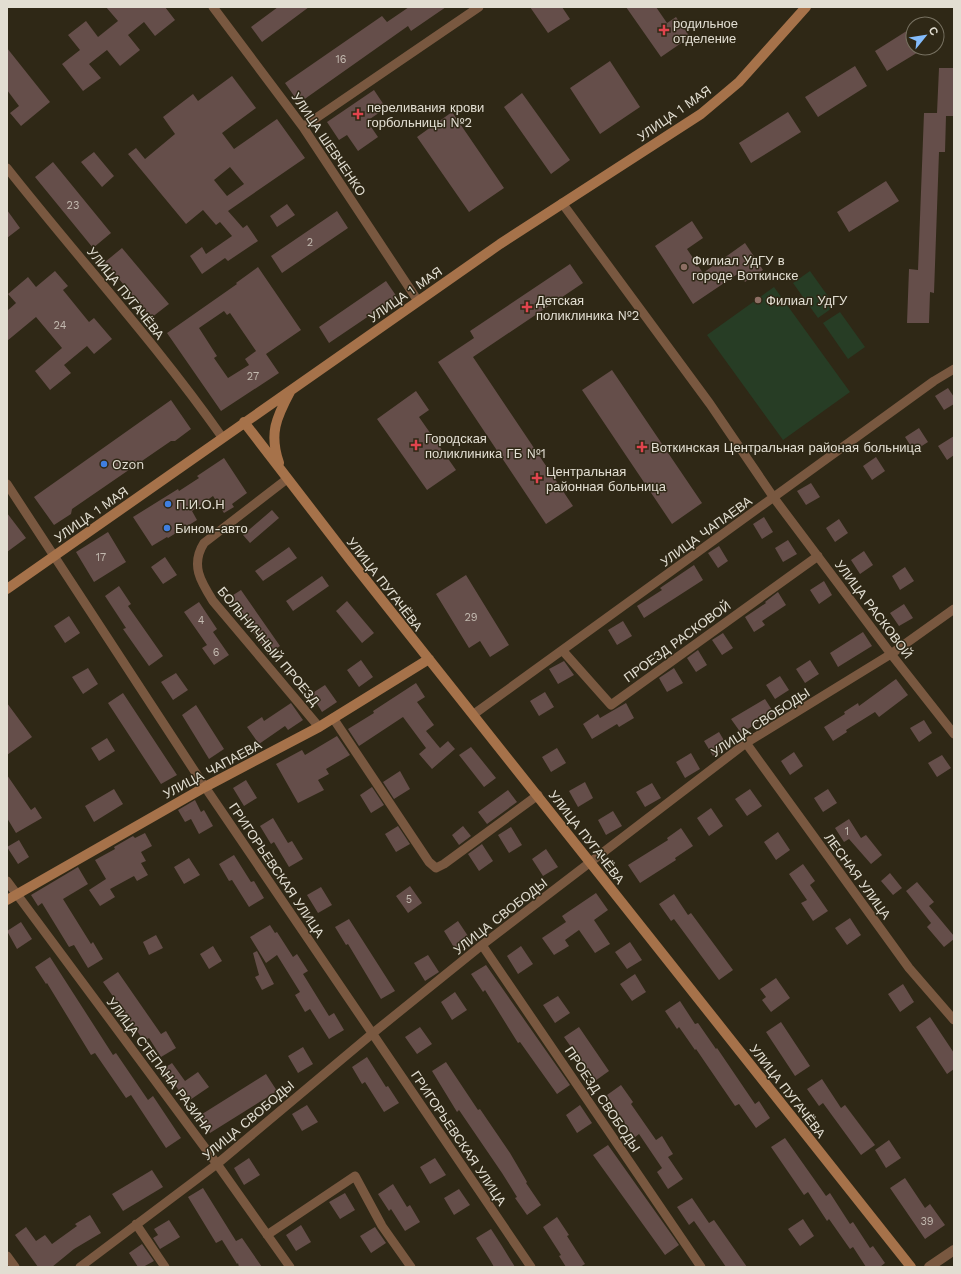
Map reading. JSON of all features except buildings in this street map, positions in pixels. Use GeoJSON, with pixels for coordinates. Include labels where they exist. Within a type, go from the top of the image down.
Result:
{"type":"FeatureCollection","features":[{"type":"Feature","properties":{"kind":"main road","name":"УЛИЦА 1 МАЯ"},"geometry":{"type":"LineString","coordinates":[[7,589],[418,301],[562,203],[701,114],[739,82],[806,7]]}},
{"type":"Feature","properties":{"kind":"main road"},"geometry":{"type":"LineString","coordinates":[[284,476],[274,451],[274,430],[279,412],[291,389]]}},
{"type":"Feature","properties":{"kind":"main road","name":"УЛИЦА ПУГАЧЁВА"},"geometry":{"type":"LineString","coordinates":[[244,422],[284,476],[911,1267]]}},
{"type":"Feature","properties":{"kind":"main road","name":"УЛИЦА ЧАПАЕВА"},"geometry":{"type":"LineString","coordinates":[[7,900],[205,787],[319,727],[429,659]]}},
{"type":"Feature","properties":{"kind":"street","name":"УЛИЦА ШЕВЧЕНКО"},"geometry":{"type":"LineString","coordinates":[[213,7],[303,127],[418,301]]}},
{"type":"Feature","properties":{"kind":"street"},"geometry":{"type":"LineString","coordinates":[[303,127],[479,7]]}},
{"type":"Feature","properties":{"kind":"street","name":"УЛИЦА ПУГАЧЁВА"},"geometry":{"type":"LineString","coordinates":[[7,168],[99,279],[222,437]]}},
{"type":"Feature","properties":{"kind":"street","name":"УЛИЦА РАСКОВОЙ"},"geometry":{"type":"LineString","coordinates":[[562,203],[710,404],[774,498],[891,654],[954,734]]}},
{"type":"Feature","properties":{"kind":"street","name":"УЛИЦА ЧАПАЕВА"},"geometry":{"type":"LineString","coordinates":[[474,714],[954,368]]}},
{"type":"Feature","properties":{"kind":"street","name":"БОЛЬНИЧНЫЙ ПРОЕЗД"},"geometry":{"type":"LineString","coordinates":[[284,476],[204,543],[199,551],[196,568],[201,582],[213,601],[319,727]]}},
{"type":"Feature","properties":{"kind":"street","name":"ГРИГОРЬЕВСКАЯ УЛИЦА"},"geometry":{"type":"LineString","coordinates":[[7,484],[205,787],[531,1267]]}},
{"type":"Feature","properties":{"kind":"street","name":"ПРОЕЗД РАСКОВОЙ"},"geometry":{"type":"LineString","coordinates":[[563,651],[611,705],[818,556]]}},
{"type":"Feature","properties":{"kind":"street","name":"УЛИЦА СВОБОДЫ"},"geometry":{"type":"LineString","coordinates":[[80,1267],[217,1164],[372,1033],[482,945],[746,744],[891,654],[954,609]]}},
{"type":"Feature","properties":{"kind":"street"},"geometry":{"type":"LineString","coordinates":[[333,718],[428,862],[436,868],[444,864],[538,795]]}},
{"type":"Feature","properties":{"kind":"street","name":"ЛЕСНАЯ УЛИЦА"},"geometry":{"type":"LineString","coordinates":[[746,744],[909,968],[954,1020]]}},
{"type":"Feature","properties":{"kind":"street","name":"УЛИЦА СТЕПАНА РАЗИНА"},"geometry":{"type":"LineString","coordinates":[[7,881],[217,1164],[290,1267]]}},
{"type":"Feature","properties":{"kind":"street","name":"ПРОЕЗД СВОБОДЫ"},"geometry":{"type":"LineString","coordinates":[[482,945],[701,1267]]}},
{"type":"Feature","properties":{"kind":"street"},"geometry":{"type":"LineString","coordinates":[[267,1236],[355,1176],[382,1226],[411,1267]]}},
{"type":"Feature","properties":{"kind":"street"},"geometry":{"type":"LineString","coordinates":[[136,1224],[165,1267]]}},
{"type":"Feature","properties":{"kind":"street"},"geometry":{"type":"LineString","coordinates":[[929,1267],[954,1250]]}},
{"type":"Feature","properties":{"kind":"street"},"geometry":{"type":"LineString","coordinates":[[7,1256],[15,1267]]}},
{"type":"Feature","properties":{"kind":"green space"},"geometry":{"type":"Polygon","coordinates":[[[810,271],[835,306],[818,318],[793,283],[810,271]]]}},
{"type":"Feature","properties":{"kind":"green space"},"geometry":{"type":"Polygon","coordinates":[[[774,287],[850,392],[783,440],[707,335],[774,287]]]}},
{"type":"Feature","properties":{"kind":"green space"},"geometry":{"type":"Polygon","coordinates":[[[840,312],[865,347],[848,359],[823,323],[840,312]]]}},
{"type":"Feature","properties":{"kind":"place","name":"родильное отделение"},"geometry":{"type":"Point","coordinates":[664,30]}},
{"type":"Feature","properties":{"kind":"place","name":"переливания крови горбольницы №2"},"geometry":{"type":"Point","coordinates":[358,114]}},
{"type":"Feature","properties":{"kind":"place","name":"Филиал УдГУ в городе Воткинске"},"geometry":{"type":"Point","coordinates":[684,267]}},
{"type":"Feature","properties":{"kind":"place","name":"Филиал УдГУ"},"geometry":{"type":"Point","coordinates":[758,300]}},
{"type":"Feature","properties":{"kind":"place","name":"Детская поликлиника №2"},"geometry":{"type":"Point","coordinates":[527,307]}},
{"type":"Feature","properties":{"kind":"place","name":"Городская поликлиника ГБ №1"},"geometry":{"type":"Point","coordinates":[416,445]}},
{"type":"Feature","properties":{"kind":"place","name":"Воткинская Центральная районая больница"},"geometry":{"type":"Point","coordinates":[642,447]}},
{"type":"Feature","properties":{"kind":"place","name":"Ozon"},"geometry":{"type":"Point","coordinates":[104,464]}},
{"type":"Feature","properties":{"kind":"place","name":"Центральная районная больница"},"geometry":{"type":"Point","coordinates":[537,478]}},
{"type":"Feature","properties":{"kind":"place","name":"П.И.О.Н"},"geometry":{"type":"Point","coordinates":[168,504]}},
{"type":"Feature","properties":{"kind":"place","name":"Бином-авто"},"geometry":{"type":"Point","coordinates":[167,528]}}]}
